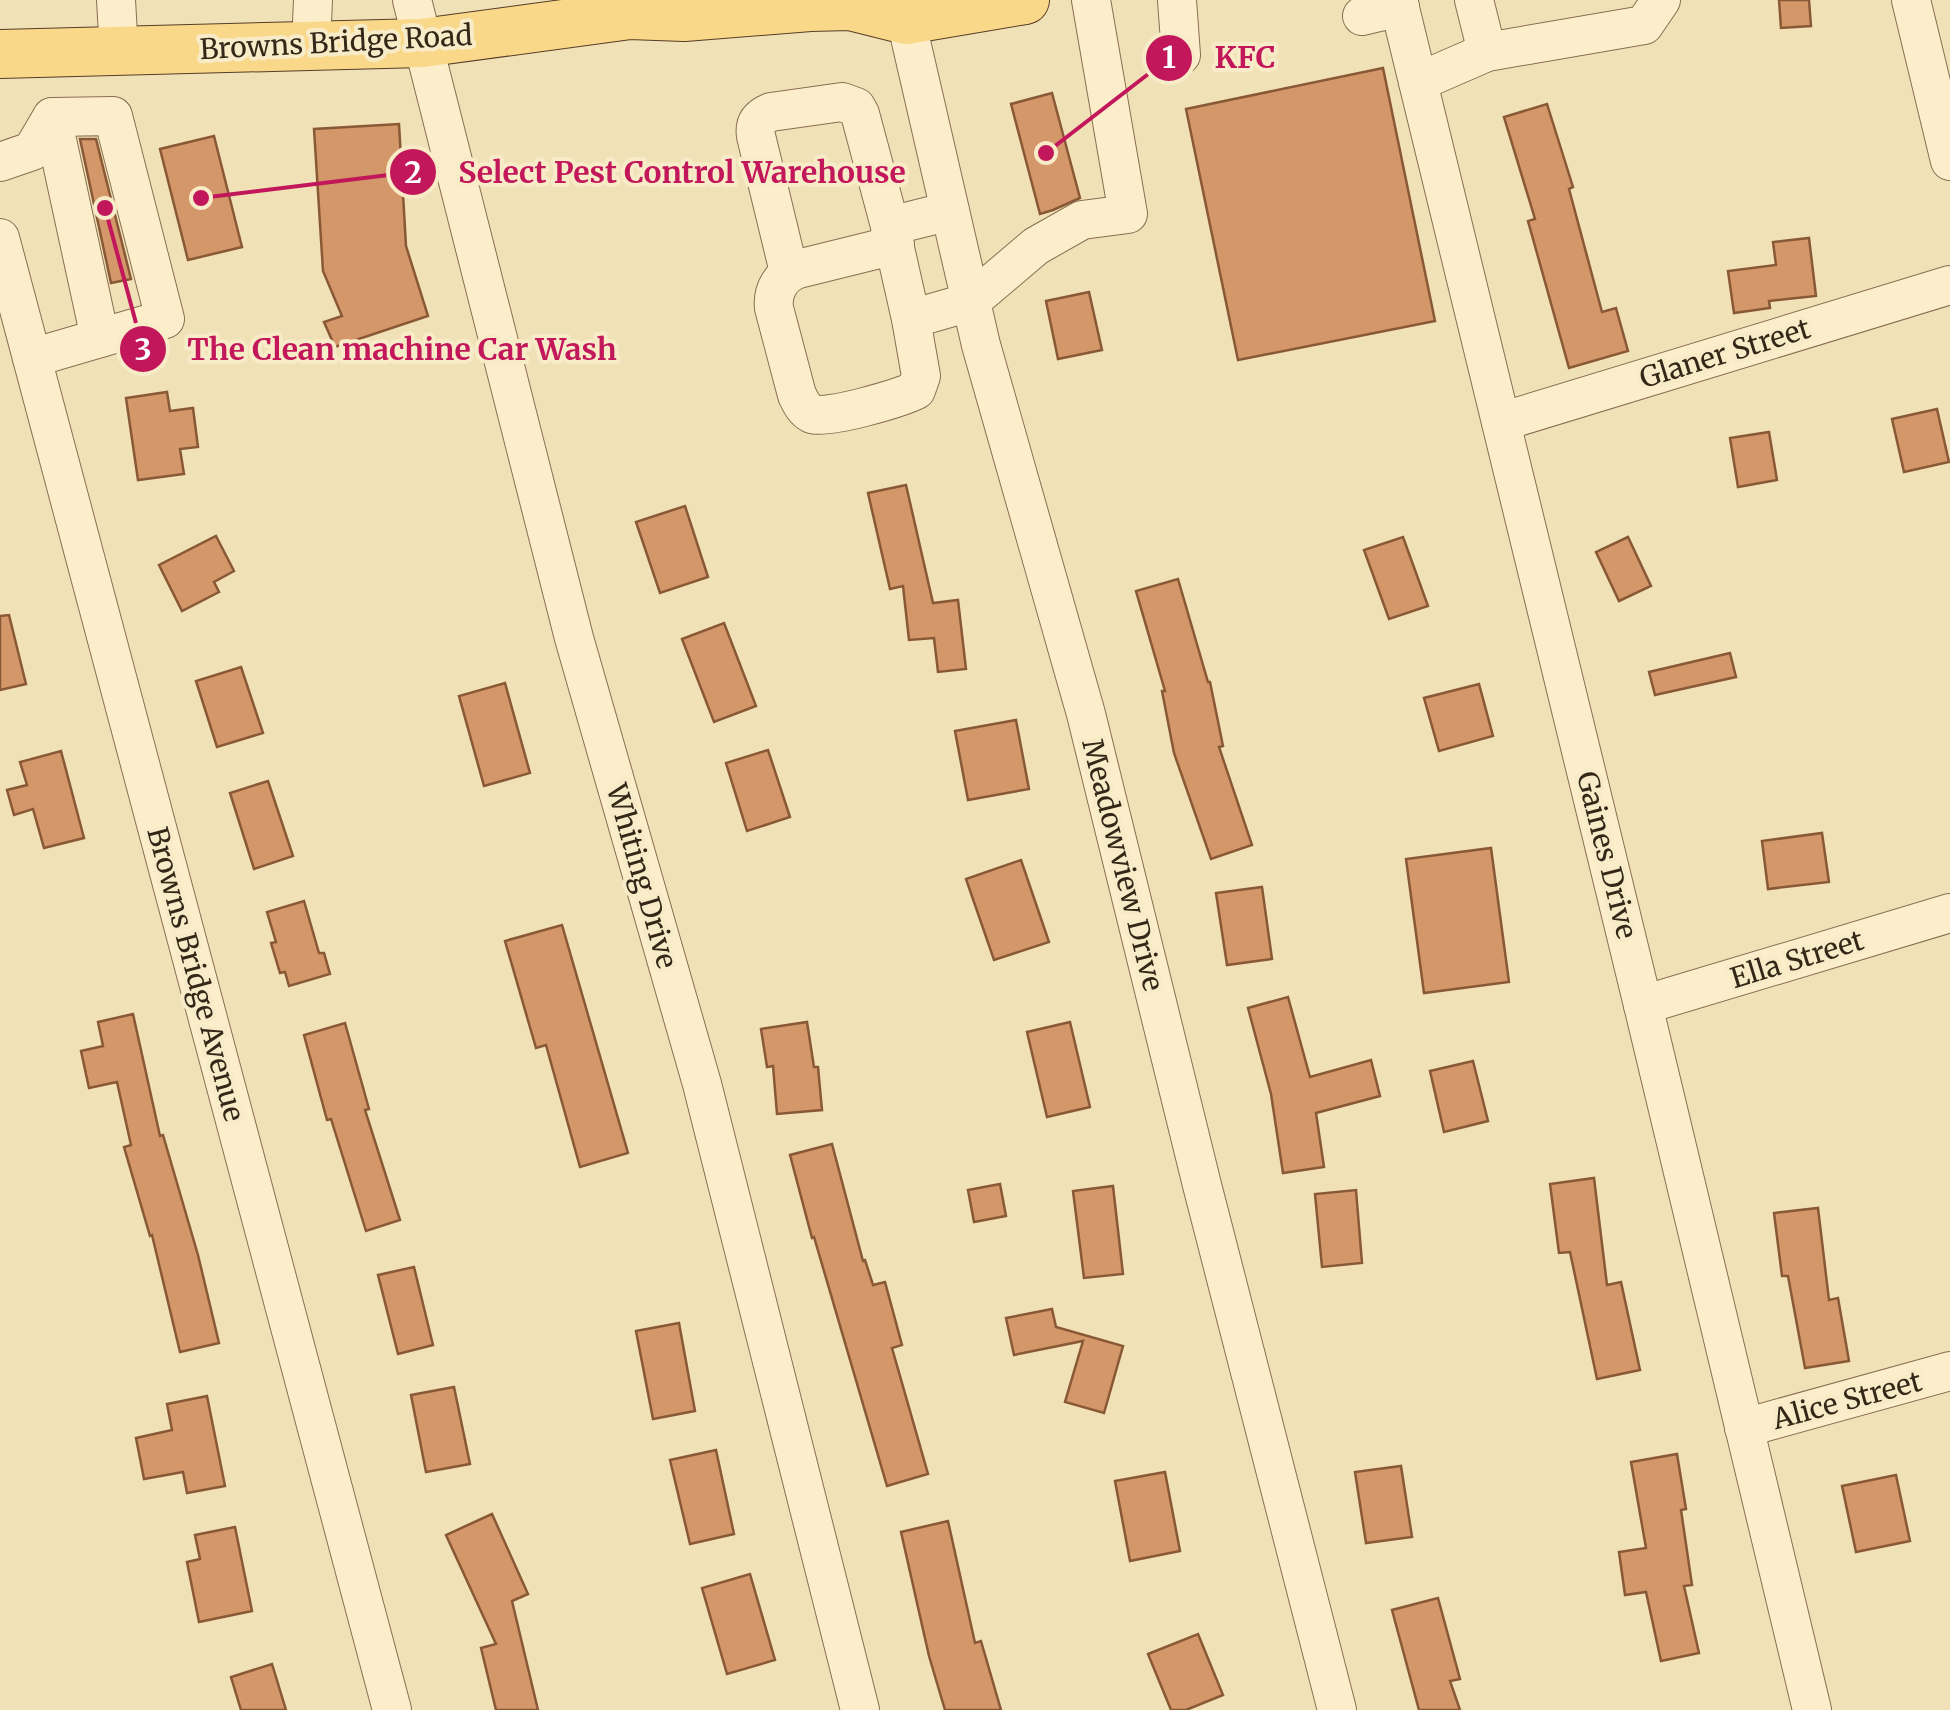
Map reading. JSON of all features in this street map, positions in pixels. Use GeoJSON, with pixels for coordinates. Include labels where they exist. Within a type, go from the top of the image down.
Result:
{"type":"FeatureCollection","features":[{"type":"Feature","properties":{"kind":"main road","name":"Browns Bridge Road"},"geometry":{"type":"LineString","coordinates":[[0,54],[119,52],[312,23],[630,15],[683,8],[832,3],[906,20],[1025,0]]}},
{"type":"Feature","properties":{"kind":"street"},"geometry":{"type":"LineString","coordinates":[[116,0],[119,52]]}},
{"type":"Feature","properties":{"kind":"street"},"geometry":{"type":"LineString","coordinates":[[911,320],[970,302],[1036,246],[1082,220],[1128,214],[1091,0]]}},
{"type":"Feature","properties":{"kind":"street"},"geometry":{"type":"LineString","coordinates":[[1177,0],[1181,55]]}},
{"type":"Feature","properties":{"kind":"street"},"geometry":{"type":"LineString","coordinates":[[1474,0],[1488,52]]}},
{"type":"Feature","properties":{"kind":"street"},"geometry":{"type":"LineString","coordinates":[[1547,42],[1641,4],[1640,0]]}},
{"type":"Feature","properties":{"kind":"street"},"geometry":{"type":"LineString","coordinates":[[1418,82],[1488,52],[1644,25],[1660,0]]}},
{"type":"Feature","properties":{"kind":"street"},"geometry":{"type":"LineString","coordinates":[[1911,0],[1950,161]]}},
{"type":"Feature","properties":{"kind":"street"},"geometry":{"type":"LineString","coordinates":[[1362,16],[1399,3]]}},
{"type":"Feature","properties":{"kind":"street","name":"Gaines Drive"},"geometry":{"type":"LineString","coordinates":[[1399,3],[1812,1710]]}},
{"type":"Feature","properties":{"kind":"street","name":"Meadowview Drive"},"geometry":{"type":"LineString","coordinates":[[906,20],[980,345],[1086,714],[1336,1710]]}},
{"type":"Feature","properties":{"kind":"street","name":"Whiting Drive"},"geometry":{"type":"LineString","coordinates":[[417,21],[574,638],[702,1084],[860,1710]]}},
{"type":"Feature","properties":{"kind":"street"},"geometry":{"type":"LineString","coordinates":[[788,272],[756,136],[757,121],[771,112],[842,102],[856,107],[893,235],[920,363],[916,390],[827,416],[810,413],[797,395],[774,308],[776,288],[788,272],[893,235],[950,211]]}},
{"type":"Feature","properties":{"kind":"street"},"geometry":{"type":"LineString","coordinates":[[32,358],[165,319],[113,116],[52,117]]}},
{"type":"Feature","properties":{"kind":"street"},"geometry":{"type":"LineString","coordinates":[[0,162],[32,151],[52,117]]}},
{"type":"Feature","properties":{"kind":"street"},"geometry":{"type":"LineString","coordinates":[[52,117],[100,338]]}},
{"type":"Feature","properties":{"kind":"street","name":"Browns Bridge Avenue"},"geometry":{"type":"LineString","coordinates":[[2,257],[392,1710]]}},
{"type":"Feature","properties":{"kind":"street","name":"Glaner Street"},"geometry":{"type":"LineString","coordinates":[[1501,422],[1950,284]]}},
{"type":"Feature","properties":{"kind":"street","name":"Ella Street"},"geometry":{"type":"LineString","coordinates":[[1643,1005],[1950,913]]}},
{"type":"Feature","properties":{"kind":"street","name":"Alice Street"},"geometry":{"type":"LineString","coordinates":[[1744,1428],[1950,1371]]}},
{"type":"Feature","properties":{"kind":"building"},"geometry":{"type":"Polygon","coordinates":[[[1779,0],[1809,0],[1811,26],[1781,28],[1779,0]]]}},
{"type":"Feature","properties":{"kind":"building"},"geometry":{"type":"Polygon","coordinates":[[[1383,68],[1435,321],[1238,360],[1186,109],[1383,68]]]}},
{"type":"Feature","properties":{"kind":"building"},"geometry":{"type":"Polygon","coordinates":[[[1052,93],[1080,198],[1040,214],[1011,104],[1052,93]]]}},
{"type":"Feature","properties":{"kind":"building"},"geometry":{"type":"Polygon","coordinates":[[[1547,104],[1573,187],[1569,189],[1602,312],[1616,308],[1628,351],[1569,368],[1528,221],[1535,219],[1504,117],[1547,104]]]}},
{"type":"Feature","properties":{"kind":"building"},"geometry":{"type":"Polygon","coordinates":[[[399,124],[406,246],[428,316],[335,347],[324,322],[342,316],[323,271],[314,129],[399,124]]]}},
{"type":"Feature","properties":{"kind":"building"},"geometry":{"type":"Polygon","coordinates":[[[214,136],[242,247],[188,260],[160,149],[214,136]]]}},
{"type":"Feature","properties":{"kind":"building"},"geometry":{"type":"Polygon","coordinates":[[[80,139],[96,139],[131,279],[111,283],[80,139]]]}},
{"type":"Feature","properties":{"kind":"building"},"geometry":{"type":"Polygon","coordinates":[[[1809,238],[1816,296],[1769,301],[1770,308],[1734,313],[1728,271],[1776,265],[1773,242],[1809,238]]]}},
{"type":"Feature","properties":{"kind":"building"},"geometry":{"type":"Polygon","coordinates":[[[1089,292],[1102,350],[1058,359],[1046,301],[1089,292]]]}},
{"type":"Feature","properties":{"kind":"building"},"geometry":{"type":"Polygon","coordinates":[[[167,392],[170,411],[193,408],[198,447],[180,449],[184,474],[138,480],[126,398],[167,392]]]}},
{"type":"Feature","properties":{"kind":"building"},"geometry":{"type":"Polygon","coordinates":[[[1937,409],[1949,462],[1904,472],[1892,419],[1937,409]]]}},
{"type":"Feature","properties":{"kind":"building"},"geometry":{"type":"Polygon","coordinates":[[[1769,432],[1777,480],[1738,487],[1730,438],[1769,432]]]}},
{"type":"Feature","properties":{"kind":"building"},"geometry":{"type":"Polygon","coordinates":[[[906,485],[933,603],[958,600],[966,669],[938,672],[934,638],[909,640],[903,586],[890,589],[868,493],[906,485]]]}},
{"type":"Feature","properties":{"kind":"building"},"geometry":{"type":"Polygon","coordinates":[[[685,506],[708,577],[660,593],[636,522],[685,506]]]}},
{"type":"Feature","properties":{"kind":"building"},"geometry":{"type":"Polygon","coordinates":[[[216,536],[234,571],[214,582],[219,592],[182,611],[159,565],[216,536]]]}},
{"type":"Feature","properties":{"kind":"building"},"geometry":{"type":"Polygon","coordinates":[[[1403,537],[1428,606],[1389,619],[1364,550],[1403,537]]]}},
{"type":"Feature","properties":{"kind":"building"},"geometry":{"type":"Polygon","coordinates":[[[1628,537],[1651,586],[1619,601],[1596,552],[1628,537]]]}},
{"type":"Feature","properties":{"kind":"building"},"geometry":{"type":"Polygon","coordinates":[[[1178,579],[1210,682],[1223,746],[1219,747],[1252,845],[1211,859],[1174,753],[1165,691],[1136,591],[1178,579]]]}},
{"type":"Feature","properties":{"kind":"building"},"geometry":{"type":"Polygon","coordinates":[[[9,615],[26,684],[0,690],[0,616],[9,615]]]}},
{"type":"Feature","properties":{"kind":"building"},"geometry":{"type":"Polygon","coordinates":[[[724,623],[756,706],[714,722],[682,639],[724,623]]]}},
{"type":"Feature","properties":{"kind":"building"},"geometry":{"type":"Polygon","coordinates":[[[1730,653],[1736,677],[1655,695],[1649,672],[1730,653]]]}},
{"type":"Feature","properties":{"kind":"building"},"geometry":{"type":"Polygon","coordinates":[[[241,667],[263,733],[217,747],[196,681],[241,667]]]}},
{"type":"Feature","properties":{"kind":"building"},"geometry":{"type":"Polygon","coordinates":[[[505,683],[530,773],[484,786],[459,696],[505,683]]]}},
{"type":"Feature","properties":{"kind":"building"},"geometry":{"type":"Polygon","coordinates":[[[1479,684],[1493,736],[1439,751],[1424,698],[1479,684]]]}},
{"type":"Feature","properties":{"kind":"building"},"geometry":{"type":"Polygon","coordinates":[[[1016,720],[1029,789],[968,800],[955,731],[1016,720]]]}},
{"type":"Feature","properties":{"kind":"building"},"geometry":{"type":"Polygon","coordinates":[[[768,750],[790,817],[747,831],[726,763],[768,750]]]}},
{"type":"Feature","properties":{"kind":"building"},"geometry":{"type":"Polygon","coordinates":[[[61,751],[84,838],[44,848],[33,809],[14,815],[7,790],[27,785],[20,762],[61,751]]]}},
{"type":"Feature","properties":{"kind":"building"},"geometry":{"type":"Polygon","coordinates":[[[268,781],[293,856],[254,869],[230,793],[268,781]]]}},
{"type":"Feature","properties":{"kind":"building"},"geometry":{"type":"Polygon","coordinates":[[[1822,833],[1829,882],[1768,889],[1762,841],[1822,833]]]}},
{"type":"Feature","properties":{"kind":"building"},"geometry":{"type":"Polygon","coordinates":[[[1491,848],[1509,982],[1424,993],[1406,859],[1491,848]]]}},
{"type":"Feature","properties":{"kind":"building"},"geometry":{"type":"Polygon","coordinates":[[[1021,860],[1049,942],[994,960],[966,879],[1021,860]]]}},
{"type":"Feature","properties":{"kind":"building"},"geometry":{"type":"Polygon","coordinates":[[[1262,887],[1272,959],[1227,965],[1216,893],[1262,887]]]}},
{"type":"Feature","properties":{"kind":"building"},"geometry":{"type":"Polygon","coordinates":[[[304,901],[319,953],[324,953],[330,974],[289,986],[285,972],[280,973],[271,943],[276,942],[267,912],[304,901]]]}},
{"type":"Feature","properties":{"kind":"building"},"geometry":{"type":"Polygon","coordinates":[[[562,925],[628,1153],[580,1167],[546,1045],[536,1048],[505,941],[562,925]]]}},
{"type":"Feature","properties":{"kind":"building"},"geometry":{"type":"Polygon","coordinates":[[[1288,997],[1310,1077],[1371,1060],[1380,1096],[1316,1113],[1324,1167],[1283,1173],[1271,1094],[1248,1008],[1288,997]]]}},
{"type":"Feature","properties":{"kind":"building"},"geometry":{"type":"Polygon","coordinates":[[[133,1014],[160,1136],[163,1135],[198,1255],[219,1343],[180,1352],[152,1235],[124,1147],[131,1145],[117,1082],[89,1088],[81,1051],[103,1046],[98,1022],[133,1014]]]}},
{"type":"Feature","properties":{"kind":"building"},"geometry":{"type":"Polygon","coordinates":[[[807,1022],[814,1067],[818,1067],[822,1110],[777,1114],[773,1066],[767,1067],[761,1029],[807,1022]]]}},
{"type":"Feature","properties":{"kind":"building"},"geometry":{"type":"Polygon","coordinates":[[[1070,1022],[1090,1107],[1047,1117],[1027,1032],[1070,1022]]]}},
{"type":"Feature","properties":{"kind":"building"},"geometry":{"type":"Polygon","coordinates":[[[345,1023],[369,1109],[365,1110],[400,1220],[366,1231],[331,1119],[327,1120],[304,1035],[345,1023]]]}},
{"type":"Feature","properties":{"kind":"building"},"geometry":{"type":"Polygon","coordinates":[[[1473,1061],[1488,1121],[1444,1132],[1430,1071],[1473,1061]]]}},
{"type":"Feature","properties":{"kind":"building"},"geometry":{"type":"Polygon","coordinates":[[[832,1144],[863,1261],[873,1285],[885,1282],[902,1345],[892,1348],[928,1474],[887,1486],[790,1155],[832,1144]]]}},
{"type":"Feature","properties":{"kind":"building"},"geometry":{"type":"Polygon","coordinates":[[[1594,1178],[1607,1285],[1621,1282],[1640,1370],[1597,1379],[1570,1252],[1559,1253],[1550,1184],[1594,1178]]]}},
{"type":"Feature","properties":{"kind":"building"},"geometry":{"type":"Polygon","coordinates":[[[1000,1184],[1006,1216],[974,1222],[968,1190],[1000,1184]]]}},
{"type":"Feature","properties":{"kind":"building"},"geometry":{"type":"Polygon","coordinates":[[[1113,1186],[1123,1274],[1084,1278],[1073,1191],[1113,1186]]]}},
{"type":"Feature","properties":{"kind":"building"},"geometry":{"type":"Polygon","coordinates":[[[1356,1190],[1362,1263],[1322,1267],[1315,1194],[1356,1190]]]}},
{"type":"Feature","properties":{"kind":"building"},"geometry":{"type":"Polygon","coordinates":[[[1818,1208],[1829,1300],[1838,1298],[1849,1361],[1805,1368],[1788,1276],[1782,1276],[1774,1213],[1818,1208]]]}},
{"type":"Feature","properties":{"kind":"building"},"geometry":{"type":"Polygon","coordinates":[[[414,1267],[433,1345],[398,1354],[378,1275],[414,1267]]]}},
{"type":"Feature","properties":{"kind":"building"},"geometry":{"type":"Polygon","coordinates":[[[1052,1309],[1056,1327],[1123,1346],[1104,1413],[1065,1402],[1083,1341],[1014,1355],[1006,1318],[1052,1309]]]}},
{"type":"Feature","properties":{"kind":"building"},"geometry":{"type":"Polygon","coordinates":[[[679,1323],[695,1411],[653,1419],[636,1331],[679,1323]]]}},
{"type":"Feature","properties":{"kind":"building"},"geometry":{"type":"Polygon","coordinates":[[[454,1387],[470,1464],[426,1472],[411,1395],[454,1387]]]}},
{"type":"Feature","properties":{"kind":"building"},"geometry":{"type":"Polygon","coordinates":[[[207,1396],[225,1486],[187,1493],[183,1472],[144,1479],[136,1438],[172,1430],[167,1404],[207,1396]]]}},
{"type":"Feature","properties":{"kind":"building"},"geometry":{"type":"Polygon","coordinates":[[[716,1450],[734,1534],[690,1544],[670,1460],[716,1450]]]}},
{"type":"Feature","properties":{"kind":"building"},"geometry":{"type":"Polygon","coordinates":[[[1677,1454],[1692,1585],[1684,1586],[1699,1653],[1661,1661],[1646,1592],[1625,1595],[1619,1552],[1646,1548],[1631,1462],[1677,1454]]]}},
{"type":"Feature","properties":{"kind":"building"},"geometry":{"type":"Polygon","coordinates":[[[1401,1466],[1412,1537],[1366,1543],[1355,1472],[1401,1466]]]}},
{"type":"Feature","properties":{"kind":"building"},"geometry":{"type":"Polygon","coordinates":[[[1165,1472],[1180,1551],[1130,1561],[1115,1481],[1165,1472]]]}},
{"type":"Feature","properties":{"kind":"building"},"geometry":{"type":"Polygon","coordinates":[[[1896,1475],[1910,1541],[1856,1552],[1842,1486],[1896,1475]]]}},
{"type":"Feature","properties":{"kind":"building"},"geometry":{"type":"Polygon","coordinates":[[[492,1514],[528,1594],[512,1601],[538,1710],[496,1710],[481,1648],[496,1644],[446,1535],[492,1514]]]}},
{"type":"Feature","properties":{"kind":"building"},"geometry":{"type":"Polygon","coordinates":[[[948,1521],[975,1643],[981,1641],[1001,1710],[945,1710],[929,1656],[901,1532],[948,1521]]]}},
{"type":"Feature","properties":{"kind":"building"},"geometry":{"type":"Polygon","coordinates":[[[235,1527],[252,1611],[199,1622],[187,1562],[200,1559],[195,1535],[235,1527]]]}},
{"type":"Feature","properties":{"kind":"building"},"geometry":{"type":"Polygon","coordinates":[[[750,1574],[775,1660],[727,1674],[702,1588],[750,1574]]]}},
{"type":"Feature","properties":{"kind":"building"},"geometry":{"type":"Polygon","coordinates":[[[1438,1598],[1460,1679],[1450,1681],[1460,1710],[1419,1710],[1392,1610],[1438,1598]]]}},
{"type":"Feature","properties":{"kind":"building"},"geometry":{"type":"Polygon","coordinates":[[[1198,1634],[1223,1695],[1186,1710],[1171,1710],[1148,1654],[1198,1634]]]}},
{"type":"Feature","properties":{"kind":"building"},"geometry":{"type":"Polygon","coordinates":[[[272,1664],[286,1710],[241,1710],[231,1677],[272,1664]]]}},
{"type":"Feature","properties":{"kind":"place","name":"KFC"},"geometry":{"type":"Point","coordinates":[1046,153]}},
{"type":"Feature","properties":{"kind":"place","name":"Select Pest Control Warehouse"},"geometry":{"type":"Point","coordinates":[201,198]}},
{"type":"Feature","properties":{"kind":"place","name":"The Clean machine Car Wash"},"geometry":{"type":"Point","coordinates":[105,208]}}]}
